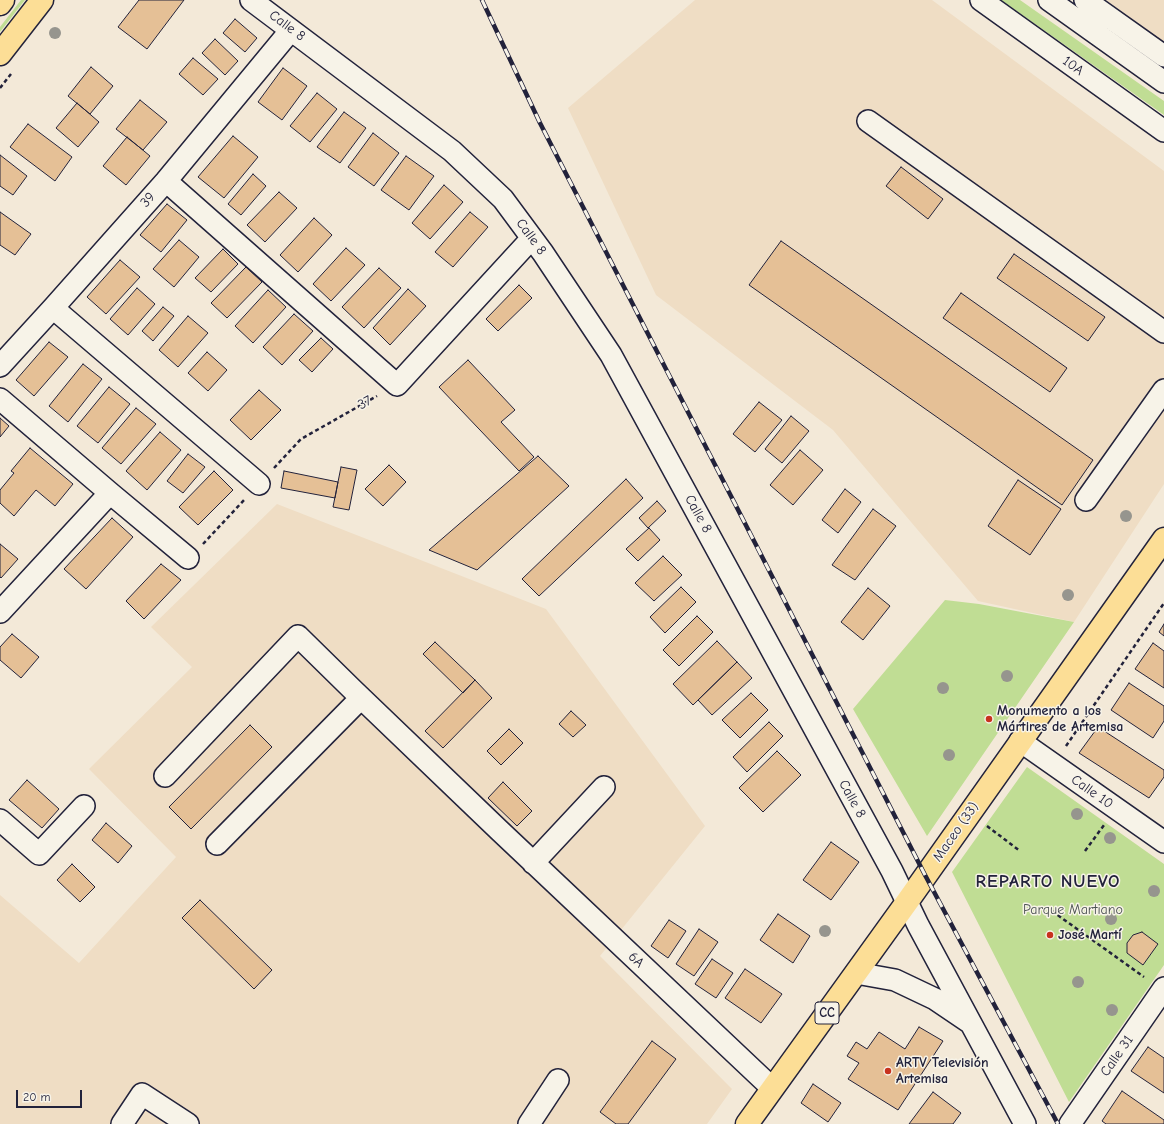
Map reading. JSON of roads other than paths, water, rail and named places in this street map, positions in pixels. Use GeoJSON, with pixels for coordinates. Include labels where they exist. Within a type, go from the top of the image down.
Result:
{"type":"FeatureCollection","features":[{"type":"Feature","properties":{"kind":"main road"},"geometry":{"type":"LineString","coordinates":[[0,4],[3,0]]}},
{"type":"Feature","properties":{"kind":"main road"},"geometry":{"type":"LineString","coordinates":[[0,54],[42,0]]}},
{"type":"Feature","properties":{"kind":"main road","name":"Maceo (33)"},"geometry":{"type":"LineString","coordinates":[[747,1124],[907,902],[1164,539]]}},
{"type":"Feature","properties":{"kind":"street","name":"Calle 8"},"geometry":{"type":"LineString","coordinates":[[251,0],[452,151],[503,200],[532,238],[611,355],[892,871],[918,925],[1025,1124]]}},
{"type":"Feature","properties":{"kind":"street","name":"10A"},"geometry":{"type":"LineString","coordinates":[[981,0],[1164,131]]}},
{"type":"Feature","properties":{"kind":"street"},"geometry":{"type":"LineString","coordinates":[[1049,0],[1164,82]]}},
{"type":"Feature","properties":{"kind":"street"},"geometry":{"type":"LineString","coordinates":[[1085,0],[1164,56]]}},
{"type":"Feature","properties":{"kind":"street","name":"39"},"geometry":{"type":"LineString","coordinates":[[0,366],[166,181],[291,30]]}},
{"type":"Feature","properties":{"kind":"street"},"geometry":{"type":"LineString","coordinates":[[868,121],[1164,332]]}},
{"type":"Feature","properties":{"kind":"street"},"geometry":{"type":"LineString","coordinates":[[166,181],[397,385],[532,238]]}},
{"type":"Feature","properties":{"kind":"street"},"geometry":{"type":"LineString","coordinates":[[53,308],[259,484]]}},
{"type":"Feature","properties":{"kind":"street"},"geometry":{"type":"LineString","coordinates":[[1086,500],[1164,390]]}},
{"type":"Feature","properties":{"kind":"street"},"geometry":{"type":"LineString","coordinates":[[0,399],[188,558]]}},
{"type":"Feature","properties":{"kind":"street"},"geometry":{"type":"LineString","coordinates":[[0,612],[110,493]]}},
{"type":"Feature","properties":{"kind":"street","name":"6A"},"geometry":{"type":"LineString","coordinates":[[165,776],[298,636],[533,863],[772,1088]]}},
{"type":"Feature","properties":{"kind":"street"},"geometry":{"type":"LineString","coordinates":[[217,844],[362,698]]}},
{"type":"Feature","properties":{"kind":"street","name":"Calle 10"},"geometry":{"type":"LineString","coordinates":[[1020,742],[1164,842]]}},
{"type":"Feature","properties":{"kind":"street"},"geometry":{"type":"LineString","coordinates":[[533,863],[604,788]]}},
{"type":"Feature","properties":{"kind":"street"},"geometry":{"type":"LineString","coordinates":[[0,820],[39,854],[84,806]]}},
{"type":"Feature","properties":{"kind":"street"},"geometry":{"type":"LineString","coordinates":[[856,973],[895,980],[935,999],[971,1024]]}},
{"type":"Feature","properties":{"kind":"street","name":"Calle 31"},"geometry":{"type":"LineString","coordinates":[[1070,1124],[1163,989]]}},
{"type":"Feature","properties":{"kind":"street"},"geometry":{"type":"LineString","coordinates":[[529,1124],[558,1080]]}},
{"type":"Feature","properties":{"kind":"street"},"geometry":{"type":"LineString","coordinates":[[122,1124],[142,1094],[188,1124]]}},
{"type":"Feature","properties":{"kind":"railway"},"geometry":{"type":"LineString","coordinates":[[482,0],[540,123],[925,875],[1058,1124]]}},
{"type":"Feature","properties":{"kind":"place","name":"Monumento a los Mártires de Artemisa"},"geometry":{"type":"Point","coordinates":[989,719]}},
{"type":"Feature","properties":{"kind":"place","name":"José Martí"},"geometry":{"type":"Point","coordinates":[1050,935]}},
{"type":"Feature","properties":{"kind":"place","name":"ARTV Televisión Artemisa"},"geometry":{"type":"Point","coordinates":[888,1071]}},
{"type":"Feature","properties":{"kind":"district","name":"REPARTO NUEVO"},"geometry":{"type":"Point","coordinates":[1048,882]}},
{"type":"Feature","properties":{"kind":"park label","name":"Parque Martiano"},"geometry":{"type":"Point","coordinates":[1073,910]}}]}
